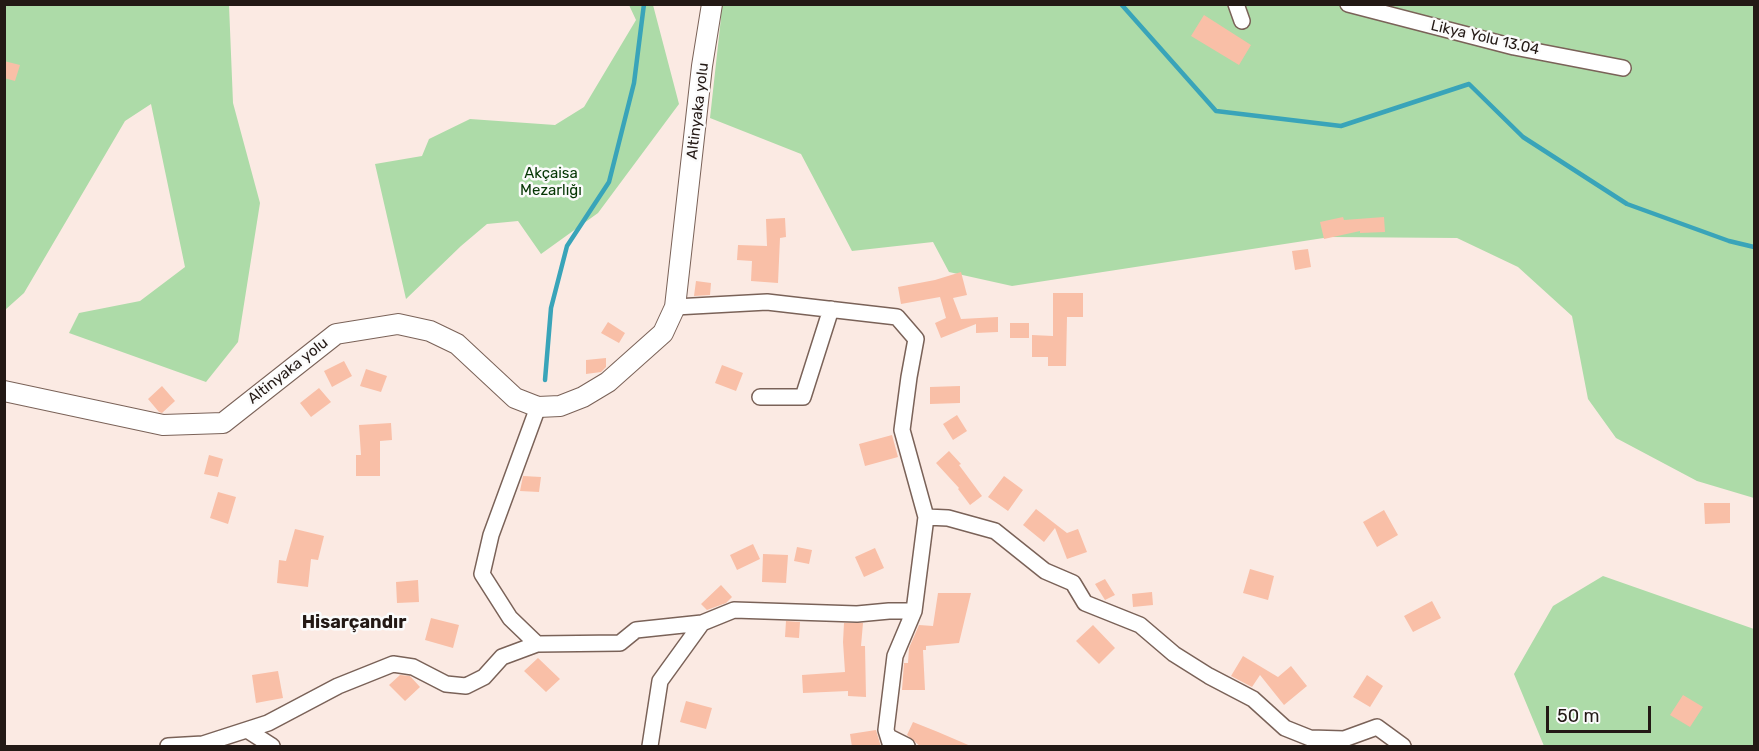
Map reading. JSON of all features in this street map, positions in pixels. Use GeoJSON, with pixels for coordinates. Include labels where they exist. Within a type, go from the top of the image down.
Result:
{"type":"FeatureCollection","features":[{"type":"Feature","properties":{"kind":"main road","name":"Altinyaka yolu"},"geometry":{"type":"LineString","coordinates":[[4,391],[163,425],[223,423],[336,334],[398,324],[430,331],[457,344],[515,398],[538,407],[560,406],[583,397],[608,382],[663,333],[675,307],[702,66],[712,4]]}},
{"type":"Feature","properties":{"kind":"street"},"geometry":{"type":"LineString","coordinates":[[1236,4],[1242,21]]}},
{"type":"Feature","properties":{"kind":"street","name":"Likya Yolu 13.04"},"geometry":{"type":"LineString","coordinates":[[1348,4],[1514,47],[1623,68]]}},
{"type":"Feature","properties":{"kind":"street"},"geometry":{"type":"LineString","coordinates":[[675,307],[767,302],[897,316],[916,339],[902,430],[926,517],[914,611],[895,656],[886,730],[890,742],[907,747]]}},
{"type":"Feature","properties":{"kind":"street"},"geometry":{"type":"LineString","coordinates":[[760,397],[803,397],[831,309]]}},
{"type":"Feature","properties":{"kind":"street"},"geometry":{"type":"LineString","coordinates":[[537,644],[510,618],[482,574],[491,535],[538,407]]}},
{"type":"Feature","properties":{"kind":"street"},"geometry":{"type":"LineString","coordinates":[[926,517],[958,520],[995,531],[1045,571],[1073,583],[1085,603],[1140,625],[1173,654],[1253,699],[1285,728],[1310,738],[1344,739],[1377,727],[1403,747]]}},
{"type":"Feature","properties":{"kind":"street"},"geometry":{"type":"LineString","coordinates":[[168,747],[203,744],[268,723],[338,686],[393,664],[413,667],[446,684],[466,686],[484,677],[502,657],[537,644],[620,643],[636,630],[702,623],[734,610],[856,614],[889,610],[914,611]]}},
{"type":"Feature","properties":{"kind":"street"},"geometry":{"type":"LineString","coordinates":[[650,747],[660,681],[702,623]]}},
{"type":"Feature","properties":{"kind":"street"},"geometry":{"type":"LineString","coordinates":[[247,730],[272,747]]}},
{"type":"Feature","properties":{"kind":"green space"},"geometry":{"type":"Polygon","coordinates":[[[5,5],[229,5],[233,103],[260,203],[238,342],[206,382],[69,333],[79,313],[140,301],[185,267],[151,104],[125,121],[24,293],[5,310],[5,5]]]}},
{"type":"Feature","properties":{"kind":"green space","name":"Akçaisa Mezarlığı"},"geometry":{"type":"Polygon","coordinates":[[[629,5],[653,5],[679,104],[598,213],[541,254],[518,221],[487,224],[406,299],[375,164],[422,156],[429,139],[470,119],[555,125],[584,107],[636,20],[629,5]]]}},
{"type":"Feature","properties":{"kind":"green space"},"geometry":{"type":"Polygon","coordinates":[[[714,5],[1754,5],[1754,498],[1697,481],[1616,438],[1588,399],[1572,316],[1518,267],[1457,238],[1330,237],[1012,286],[949,272],[933,242],[852,251],[801,154],[710,118],[721,18],[714,5]]]}},
{"type":"Feature","properties":{"kind":"green space"},"geometry":{"type":"Polygon","coordinates":[[[1603,576],[1754,629],[1754,746],[1544,746],[1514,674],[1553,606],[1603,576]]]}},
{"type":"Feature","properties":{"kind":"building"},"geometry":{"type":"Polygon","coordinates":[[[1204,15],[1251,45],[1239,65],[1191,36],[1204,15]]]}},
{"type":"Feature","properties":{"kind":"building"},"geometry":{"type":"Polygon","coordinates":[[[4,61],[20,65],[15,81],[4,78],[4,61]]]}},
{"type":"Feature","properties":{"kind":"building"},"geometry":{"type":"Polygon","coordinates":[[[1343,217],[1344,220],[1384,217],[1385,232],[1360,233],[1360,231],[1324,239],[1320,222],[1343,217]]]}},
{"type":"Feature","properties":{"kind":"building"},"geometry":{"type":"Polygon","coordinates":[[[785,218],[786,237],[780,238],[778,283],[751,281],[752,261],[737,260],[738,245],[767,246],[766,219],[785,218]]]}},
{"type":"Feature","properties":{"kind":"building"},"geometry":{"type":"Polygon","coordinates":[[[1308,249],[1311,267],[1295,270],[1292,251],[1308,249]]]}},
{"type":"Feature","properties":{"kind":"building"},"geometry":{"type":"Polygon","coordinates":[[[961,272],[967,295],[953,298],[961,319],[998,317],[998,332],[976,333],[976,324],[941,338],[935,323],[946,318],[940,297],[901,304],[898,287],[961,272]]]}},
{"type":"Feature","properties":{"kind":"building"},"geometry":{"type":"Polygon","coordinates":[[[696,281],[711,283],[710,295],[694,296],[696,281]]]}},
{"type":"Feature","properties":{"kind":"building"},"geometry":{"type":"Polygon","coordinates":[[[1053,293],[1083,293],[1083,317],[1067,317],[1066,366],[1048,366],[1048,357],[1032,357],[1032,335],[1053,336],[1053,293]]]}},
{"type":"Feature","properties":{"kind":"building"},"geometry":{"type":"Polygon","coordinates":[[[608,322],[625,333],[619,343],[601,333],[608,322]]]}},
{"type":"Feature","properties":{"kind":"building"},"geometry":{"type":"Polygon","coordinates":[[[1010,323],[1029,323],[1029,338],[1010,338],[1010,323]]]}},
{"type":"Feature","properties":{"kind":"building"},"geometry":{"type":"Polygon","coordinates":[[[606,358],[606,367],[601,372],[586,374],[586,360],[606,358]]]}},
{"type":"Feature","properties":{"kind":"building"},"geometry":{"type":"Polygon","coordinates":[[[344,361],[352,376],[332,387],[324,371],[344,361]]]}},
{"type":"Feature","properties":{"kind":"building"},"geometry":{"type":"Polygon","coordinates":[[[722,365],[743,373],[736,391],[715,383],[722,365]]]}},
{"type":"Feature","properties":{"kind":"building"},"geometry":{"type":"Polygon","coordinates":[[[366,369],[387,376],[381,392],[360,386],[366,369]]]}},
{"type":"Feature","properties":{"kind":"building"},"geometry":{"type":"Polygon","coordinates":[[[162,386],[175,401],[162,413],[148,399],[162,386]]]}},
{"type":"Feature","properties":{"kind":"building"},"geometry":{"type":"Polygon","coordinates":[[[960,386],[960,403],[930,404],[930,387],[960,386]]]}},
{"type":"Feature","properties":{"kind":"building"},"geometry":{"type":"Polygon","coordinates":[[[319,388],[331,402],[311,417],[300,403],[319,388]]]}},
{"type":"Feature","properties":{"kind":"building"},"geometry":{"type":"Polygon","coordinates":[[[957,415],[967,431],[953,440],[943,424],[957,415]]]}},
{"type":"Feature","properties":{"kind":"building"},"geometry":{"type":"Polygon","coordinates":[[[391,423],[392,440],[380,441],[380,476],[356,476],[356,455],[361,455],[359,425],[391,423]]]}},
{"type":"Feature","properties":{"kind":"building"},"geometry":{"type":"Polygon","coordinates":[[[892,435],[898,457],[865,466],[859,444],[892,435]]]}},
{"type":"Feature","properties":{"kind":"building"},"geometry":{"type":"Polygon","coordinates":[[[949,451],[961,464],[959,465],[982,496],[970,505],[959,488],[936,463],[949,451]]]}},
{"type":"Feature","properties":{"kind":"building"},"geometry":{"type":"Polygon","coordinates":[[[209,455],[223,459],[218,477],[204,474],[209,455]]]}},
{"type":"Feature","properties":{"kind":"building"},"geometry":{"type":"Polygon","coordinates":[[[523,476],[541,477],[539,492],[520,491],[523,476]]]}},
{"type":"Feature","properties":{"kind":"building"},"geometry":{"type":"Polygon","coordinates":[[[1004,476],[1023,490],[1008,511],[988,497],[1004,476]]]}},
{"type":"Feature","properties":{"kind":"building"},"geometry":{"type":"Polygon","coordinates":[[[218,492],[236,497],[228,524],[210,518],[218,492]]]}},
{"type":"Feature","properties":{"kind":"building"},"geometry":{"type":"Polygon","coordinates":[[[1704,503],[1730,503],[1730,523],[1705,524],[1704,503]]]}},
{"type":"Feature","properties":{"kind":"building"},"geometry":{"type":"Polygon","coordinates":[[[1036,509],[1067,533],[1078,529],[1087,552],[1067,559],[1055,528],[1044,542],[1023,525],[1036,509]]]}},
{"type":"Feature","properties":{"kind":"building"},"geometry":{"type":"Polygon","coordinates":[[[1384,510],[1398,535],[1377,547],[1363,522],[1384,510]]]}},
{"type":"Feature","properties":{"kind":"building"},"geometry":{"type":"Polygon","coordinates":[[[295,529],[324,536],[318,560],[311,559],[308,587],[277,583],[279,560],[286,561],[295,529]]]}},
{"type":"Feature","properties":{"kind":"building"},"geometry":{"type":"Polygon","coordinates":[[[753,544],[760,559],[737,570],[730,555],[753,544]]]}},
{"type":"Feature","properties":{"kind":"building"},"geometry":{"type":"Polygon","coordinates":[[[797,547],[812,550],[809,564],[794,561],[797,547]]]}},
{"type":"Feature","properties":{"kind":"building"},"geometry":{"type":"Polygon","coordinates":[[[875,548],[884,568],[864,577],[855,557],[875,548]]]}},
{"type":"Feature","properties":{"kind":"building"},"geometry":{"type":"Polygon","coordinates":[[[763,554],[788,555],[786,583],[762,582],[763,554]]]}},
{"type":"Feature","properties":{"kind":"building"},"geometry":{"type":"Polygon","coordinates":[[[1250,569],[1274,576],[1268,600],[1243,593],[1250,569]]]}},
{"type":"Feature","properties":{"kind":"building"},"geometry":{"type":"Polygon","coordinates":[[[1105,579],[1115,595],[1105,600],[1095,584],[1105,579]]]}},
{"type":"Feature","properties":{"kind":"building"},"geometry":{"type":"Polygon","coordinates":[[[418,580],[419,602],[397,603],[396,582],[418,580]]]}},
{"type":"Feature","properties":{"kind":"building"},"geometry":{"type":"Polygon","coordinates":[[[721,585],[732,597],[726,603],[707,610],[701,604],[721,585]]]}},
{"type":"Feature","properties":{"kind":"building"},"geometry":{"type":"Polygon","coordinates":[[[1152,592],[1153,605],[1133,607],[1132,594],[1152,592]]]}},
{"type":"Feature","properties":{"kind":"building"},"geometry":{"type":"Polygon","coordinates":[[[938,593],[971,593],[959,643],[926,646],[926,650],[923,650],[925,690],[902,690],[904,663],[908,663],[909,648],[919,625],[933,626],[938,593]]]}},
{"type":"Feature","properties":{"kind":"building"},"geometry":{"type":"Polygon","coordinates":[[[1432,601],[1441,618],[1413,632],[1404,616],[1432,601]]]}},
{"type":"Feature","properties":{"kind":"building"},"geometry":{"type":"Polygon","coordinates":[[[431,618],[459,625],[453,648],[425,640],[431,618]]]}},
{"type":"Feature","properties":{"kind":"building"},"geometry":{"type":"Polygon","coordinates":[[[786,621],[800,622],[799,638],[785,637],[786,621]]]}},
{"type":"Feature","properties":{"kind":"building"},"geometry":{"type":"Polygon","coordinates":[[[844,623],[863,623],[861,646],[865,646],[866,697],[848,696],[848,691],[803,693],[802,675],[845,672],[844,623]]]}},
{"type":"Feature","properties":{"kind":"building"},"geometry":{"type":"Polygon","coordinates":[[[1093,625],[1115,648],[1099,664],[1076,641],[1093,625]]]}},
{"type":"Feature","properties":{"kind":"building"},"geometry":{"type":"Polygon","coordinates":[[[1243,656],[1278,677],[1291,666],[1307,686],[1284,705],[1260,675],[1252,687],[1231,676],[1243,656]]]}},
{"type":"Feature","properties":{"kind":"building"},"geometry":{"type":"Polygon","coordinates":[[[538,658],[560,679],[546,692],[524,671],[538,658]]]}},
{"type":"Feature","properties":{"kind":"building"},"geometry":{"type":"Polygon","coordinates":[[[278,671],[283,698],[256,703],[252,675],[278,671]]]}},
{"type":"Feature","properties":{"kind":"building"},"geometry":{"type":"Polygon","coordinates":[[[400,675],[410,676],[420,687],[405,701],[389,685],[400,675]]]}},
{"type":"Feature","properties":{"kind":"building"},"geometry":{"type":"Polygon","coordinates":[[[1367,675],[1383,686],[1370,707],[1353,697],[1367,675]]]}},
{"type":"Feature","properties":{"kind":"building"},"geometry":{"type":"Polygon","coordinates":[[[1683,695],[1703,707],[1690,727],[1670,715],[1683,695]]]}},
{"type":"Feature","properties":{"kind":"building"},"geometry":{"type":"Polygon","coordinates":[[[686,701],[712,708],[706,729],[680,722],[686,701]]]}},
{"type":"Feature","properties":{"kind":"building"},"geometry":{"type":"Polygon","coordinates":[[[913,722],[973,747],[921,747],[907,735],[913,722]]]}},
{"type":"Feature","properties":{"kind":"building"},"geometry":{"type":"Polygon","coordinates":[[[876,730],[881,747],[852,747],[850,734],[876,730]]]}},
{"type":"Feature","properties":{"kind":"waterway"},"geometry":{"type":"LineString","coordinates":[[545,380],[551,308],[567,246],[609,182],[634,83],[644,4]]}},
{"type":"Feature","properties":{"kind":"waterway"},"geometry":{"type":"LineString","coordinates":[[1121,4],[1216,111],[1341,126],[1469,84],[1523,137],[1627,204],[1729,241],[1754,247]]}},
{"type":"Feature","properties":{"kind":"district","name":"Hisarçandır"},"geometry":{"type":"Point","coordinates":[354,623]}}]}
